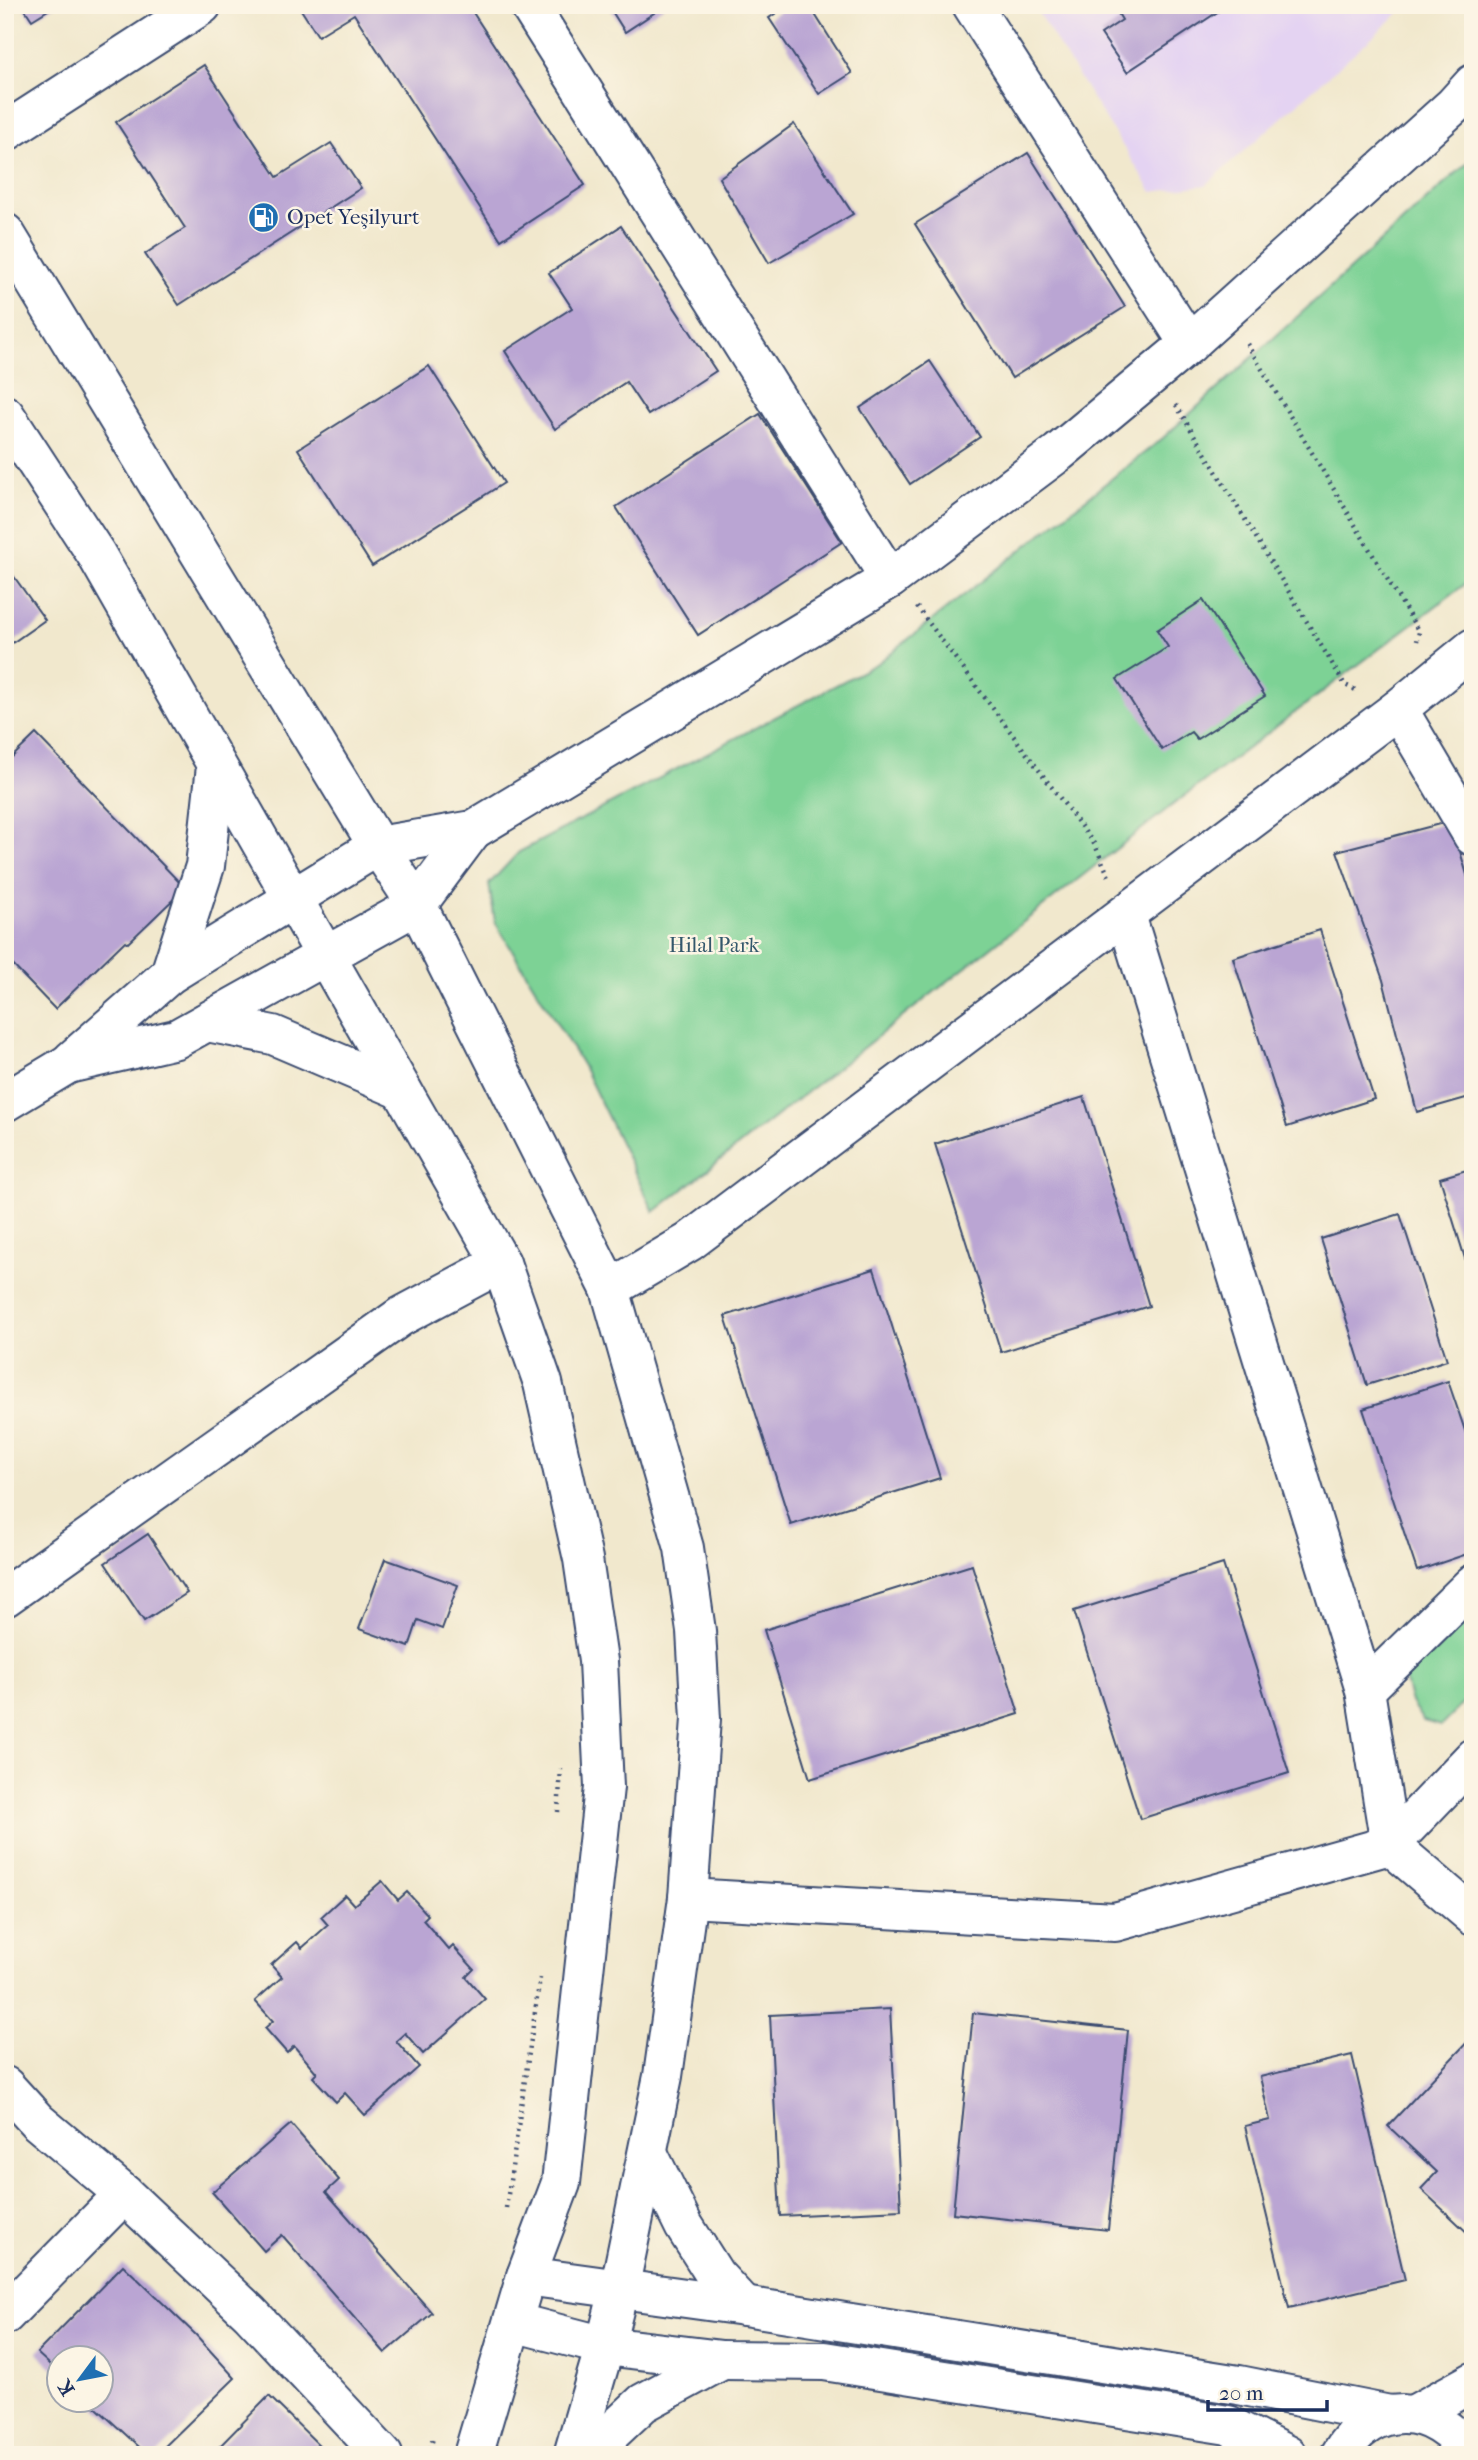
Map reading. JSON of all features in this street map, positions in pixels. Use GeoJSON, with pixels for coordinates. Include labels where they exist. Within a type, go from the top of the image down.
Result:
{"type":"FeatureCollection","features":[{"type":"Feature","properties":{"kind":"main road"},"geometry":{"type":"LineString","coordinates":[[5,132],[202,5]]}},
{"type":"Feature","properties":{"kind":"main road"},"geometry":{"type":"LineString","coordinates":[[529,5],[890,579]]}},
{"type":"Feature","properties":{"kind":"main road"},"geometry":{"type":"LineString","coordinates":[[972,5],[1189,344]]}},
{"type":"Feature","properties":{"kind":"main road"},"geometry":{"type":"LineString","coordinates":[[5,1102],[68,1064],[170,974],[379,846],[473,830],[890,579],[1058,453],[1189,344],[1454,105],[1473,84]]}},
{"type":"Feature","properties":{"kind":"main road"},"geometry":{"type":"LineString","coordinates":[[5,233],[417,905],[610,1289],[684,1548],[696,1631],[701,1719],[688,1898],[663,2076],[648,2153],[619,2290],[573,2455]]}},
{"type":"Feature","properties":{"kind":"main road"},"geometry":{"type":"LineString","coordinates":[[5,415],[96,554],[500,1263],[543,1383],[583,1559],[598,1661],[604,1787],[561,2183],[527,2276],[473,2455]]}},
{"type":"Feature","properties":{"kind":"main road"},"geometry":{"type":"LineString","coordinates":[[610,1289],[689,1241],[1126,915],[1398,709],[1473,648]]}},
{"type":"Feature","properties":{"kind":"main road"},"geometry":{"type":"LineString","coordinates":[[1398,709],[1473,836]]}},
{"type":"Feature","properties":{"kind":"main road"},"geometry":{"type":"LineString","coordinates":[[170,974],[205,866],[216,766]]}},
{"type":"Feature","properties":{"kind":"main road"},"geometry":{"type":"LineString","coordinates":[[68,1064],[176,1038],[417,905],[473,830]]}},
{"type":"Feature","properties":{"kind":"main road"},"geometry":{"type":"LineString","coordinates":[[1126,915],[1365,1690],[1390,1845],[1473,1916]]}},
{"type":"Feature","properties":{"kind":"main road"},"geometry":{"type":"LineString","coordinates":[[206,1022],[273,1035],[402,1090]]}},
{"type":"Feature","properties":{"kind":"main road"},"geometry":{"type":"LineString","coordinates":[[5,1597],[400,1317],[500,1263]]}},
{"type":"Feature","properties":{"kind":"main road"},"geometry":{"type":"LineString","coordinates":[[1365,1690],[1473,1584]]}},
{"type":"Feature","properties":{"kind":"main road"},"geometry":{"type":"LineString","coordinates":[[688,1898],[1115,1922],[1390,1845],[1473,1758]]}},
{"type":"Feature","properties":{"kind":"main road"},"geometry":{"type":"LineString","coordinates":[[5,2086],[37,2121],[124,2194],[250,2313],[383,2455]]}},
{"type":"Feature","properties":{"kind":"main road"},"geometry":{"type":"LineString","coordinates":[[648,2153],[684,2226],[715,2275],[744,2306]]}},
{"type":"Feature","properties":{"kind":"main road"},"geometry":{"type":"LineString","coordinates":[[5,2315],[124,2194]]}},
{"type":"Feature","properties":{"kind":"main road"},"geometry":{"type":"LineString","coordinates":[[527,2276],[744,2306],[1239,2385],[1403,2415],[1439,2423],[1459,2438],[1469,2455]]}},
{"type":"Feature","properties":{"kind":"main road"},"geometry":{"type":"LineString","coordinates":[[513,2322],[605,2346],[722,2360],[824,2361],[1228,2425],[1287,2455]]}},
{"type":"Feature","properties":{"kind":"main road"},"geometry":{"type":"LineString","coordinates":[[592,2455],[643,2403],[722,2360]]}},
{"type":"Feature","properties":{"kind":"main road"},"geometry":{"type":"LineString","coordinates":[[1340,2455],[1348,2441],[1367,2424],[1403,2415],[1473,2382]]}},
{"type":"Feature","properties":{"kind":"path"},"geometry":{"type":"LineString","coordinates":[[1227,310],[1419,632],[1415,645]]}},
{"type":"Feature","properties":{"kind":"path"},"geometry":{"type":"LineString","coordinates":[[1156,372],[1345,685],[1398,709]]}},
{"type":"Feature","properties":{"kind":"path"},"geometry":{"type":"LineString","coordinates":[[890,579],[923,612],[1095,845],[1126,915]]}},
{"type":"Feature","properties":{"kind":"path"},"geometry":{"type":"LineString","coordinates":[[558,1821],[561,1759]]}},
{"type":"Feature","properties":{"kind":"path"},"geometry":{"type":"LineString","coordinates":[[503,2218],[526,2084],[540,1977]]}},
{"type":"Feature","properties":{"kind":"path"},"geometry":{"type":"LineString","coordinates":[[427,2455],[436,2432]]}},
{"type":"Feature","properties":{"kind":"shaded area"},"geometry":{"type":"Polygon","coordinates":[[[1033,5],[1408,5],[1206,185],[1152,192],[1033,5]]]}},
{"type":"Feature","properties":{"kind":"green space","name":"Hilal Park"},"geometry":{"type":"Polygon","coordinates":[[[1473,158],[1473,578],[1166,810],[654,1212],[583,1066],[495,922],[489,884],[519,852],[878,663],[1163,438],[1473,158]]]}},
{"type":"Feature","properties":{"kind":"green space"},"geometry":{"type":"Polygon","coordinates":[[[1473,1580],[1473,1693],[1441,1726],[1423,1721],[1411,1702],[1400,1664],[1473,1580]]]}},
{"type":"Feature","properties":{"kind":"building"},"geometry":{"type":"Polygon","coordinates":[[[22,5],[56,5],[32,20],[22,5]]]}},
{"type":"Feature","properties":{"kind":"building"},"geometry":{"type":"Polygon","coordinates":[[[298,5],[468,5],[585,185],[501,240],[354,14],[318,36],[298,5]]]}},
{"type":"Feature","properties":{"kind":"building"},"geometry":{"type":"Polygon","coordinates":[[[608,5],[666,5],[625,32],[608,5]]]}},
{"type":"Feature","properties":{"kind":"building"},"geometry":{"type":"Polygon","coordinates":[[[788,5],[809,5],[852,73],[819,94],[769,18],[788,5]]]}},
{"type":"Feature","properties":{"kind":"building"},"geometry":{"type":"Polygon","coordinates":[[[1113,5],[1228,5],[1127,72],[1101,34],[1122,20],[1113,5]]]}},
{"type":"Feature","properties":{"kind":"building"},"geometry":{"type":"Polygon","coordinates":[[[204,65],[277,177],[331,143],[361,188],[179,305],[145,254],[185,228],[116,122],[204,65]]]}},
{"type":"Feature","properties":{"kind":"building"},"geometry":{"type":"Polygon","coordinates":[[[794,124],[853,214],[769,263],[719,178],[794,124]]]}},
{"type":"Feature","properties":{"kind":"building"},"geometry":{"type":"Polygon","coordinates":[[[1028,153],[1125,307],[1012,378],[915,224],[1028,153]]]}},
{"type":"Feature","properties":{"kind":"building"},"geometry":{"type":"Polygon","coordinates":[[[621,226],[716,371],[648,415],[626,382],[555,429],[505,351],[572,308],[549,273],[621,226]]]}},
{"type":"Feature","properties":{"kind":"building"},"geometry":{"type":"Polygon","coordinates":[[[930,361],[980,437],[910,484],[860,408],[930,361]]]}},
{"type":"Feature","properties":{"kind":"building"},"geometry":{"type":"Polygon","coordinates":[[[429,366],[504,483],[372,566],[298,449],[429,366]]]}},
{"type":"Feature","properties":{"kind":"building"},"geometry":{"type":"Polygon","coordinates":[[[760,414],[842,542],[698,635],[616,507],[760,414]]]}},
{"type":"Feature","properties":{"kind":"building"},"geometry":{"type":"Polygon","coordinates":[[[5,564],[45,620],[5,648],[5,564]]]}},
{"type":"Feature","properties":{"kind":"building"},"geometry":{"type":"Polygon","coordinates":[[[1203,600],[1265,696],[1197,739],[1191,732],[1162,750],[1117,679],[1168,647],[1157,630],[1203,600]]]}},
{"type":"Feature","properties":{"kind":"building"},"geometry":{"type":"Polygon","coordinates":[[[36,734],[185,888],[55,1009],[5,957],[5,764],[36,734]]]}},
{"type":"Feature","properties":{"kind":"building"},"geometry":{"type":"Polygon","coordinates":[[[1451,821],[1473,895],[1473,1096],[1417,1112],[1383,980],[1337,851],[1451,821]]]}},
{"type":"Feature","properties":{"kind":"building"},"geometry":{"type":"Polygon","coordinates":[[[1320,930],[1374,1099],[1287,1127],[1233,958],[1320,930]]]}},
{"type":"Feature","properties":{"kind":"building"},"geometry":{"type":"Polygon","coordinates":[[[1084,1097],[1149,1306],[1001,1352],[935,1144],[1084,1097]]]}},
{"type":"Feature","properties":{"kind":"building"},"geometry":{"type":"Polygon","coordinates":[[[1473,1168],[1473,1281],[1472,1281],[1440,1178],[1473,1168]]]}},
{"type":"Feature","properties":{"kind":"building"},"geometry":{"type":"Polygon","coordinates":[[[1400,1214],[1447,1360],[1367,1385],[1321,1239],[1400,1214]]]}},
{"type":"Feature","properties":{"kind":"building"},"geometry":{"type":"Polygon","coordinates":[[[874,1269],[940,1478],[791,1525],[725,1316],[874,1269]]]}},
{"type":"Feature","properties":{"kind":"building"},"geometry":{"type":"Polygon","coordinates":[[[1448,1381],[1473,1454],[1473,1552],[1417,1571],[1363,1409],[1448,1381]]]}},
{"type":"Feature","properties":{"kind":"building"},"geometry":{"type":"Polygon","coordinates":[[[148,1534],[187,1593],[144,1621],[105,1563],[148,1534]]]}},
{"type":"Feature","properties":{"kind":"building"},"geometry":{"type":"Polygon","coordinates":[[[385,1559],[458,1585],[442,1629],[418,1620],[409,1647],[359,1629],[385,1559]]]}},
{"type":"Feature","properties":{"kind":"building"},"geometry":{"type":"Polygon","coordinates":[[[1223,1564],[1289,1773],[1140,1819],[1074,1611],[1223,1564]]]}},
{"type":"Feature","properties":{"kind":"building"},"geometry":{"type":"Polygon","coordinates":[[[972,1565],[1019,1714],[810,1779],[764,1630],[972,1565]]]}},
{"type":"Feature","properties":{"kind":"building"},"geometry":{"type":"Polygon","coordinates":[[[382,1881],[398,1900],[407,1892],[428,1915],[423,1920],[449,1950],[453,1946],[474,1969],[466,1977],[485,1999],[423,2054],[405,2033],[396,2041],[419,2067],[365,2115],[345,2093],[336,2102],[313,2077],[317,2073],[294,2046],[287,2053],[265,2028],[273,2021],[255,2001],[282,1977],[271,1965],[297,1942],[302,1948],[328,1925],[321,1917],[345,1895],[354,1905],[382,1881]]]}},
{"type":"Feature","properties":{"kind":"building"},"geometry":{"type":"Polygon","coordinates":[[[890,2009],[901,2210],[780,2216],[770,2015],[890,2009]]]}},
{"type":"Feature","properties":{"kind":"building"},"geometry":{"type":"Polygon","coordinates":[[[973,2013],[1128,2030],[1108,2230],[953,2213],[973,2013]]]}},
{"type":"Feature","properties":{"kind":"building"},"geometry":{"type":"Polygon","coordinates":[[[1473,2036],[1473,2238],[1421,2189],[1437,2172],[1388,2126],[1473,2036]]]}},
{"type":"Feature","properties":{"kind":"building"},"geometry":{"type":"Polygon","coordinates":[[[1352,2055],[1405,2280],[1289,2308],[1245,2126],[1270,2120],[1260,2077],[1352,2055]]]}},
{"type":"Feature","properties":{"kind":"building"},"geometry":{"type":"Polygon","coordinates":[[[291,2124],[339,2180],[326,2192],[432,2313],[385,2353],[282,2235],[264,2251],[212,2192],[291,2124]]]}},
{"type":"Feature","properties":{"kind":"building"},"geometry":{"type":"Polygon","coordinates":[[[123,2265],[196,2335],[235,2378],[156,2455],[148,2455],[103,2414],[116,2414],[116,2344],[46,2344],[46,2361],[37,2353],[123,2265]]]}},
{"type":"Feature","properties":{"kind":"building"},"geometry":{"type":"Polygon","coordinates":[[[269,2396],[329,2455],[211,2455],[269,2396]]]}},
{"type":"Feature","properties":{"kind":"place","name":"Opet Yeşilyurt"},"geometry":{"type":"Point","coordinates":[264,217]}}]}
